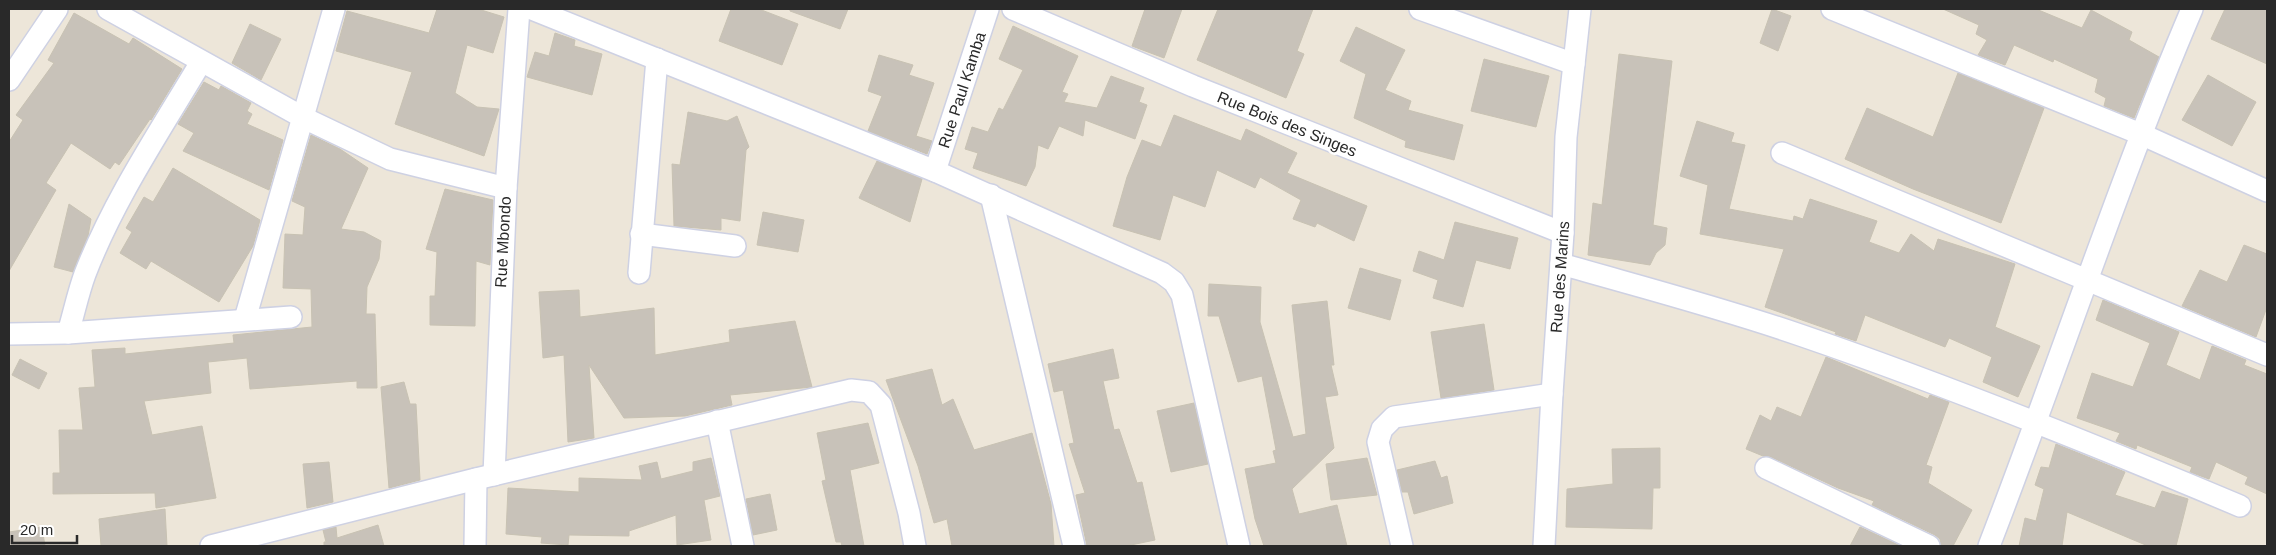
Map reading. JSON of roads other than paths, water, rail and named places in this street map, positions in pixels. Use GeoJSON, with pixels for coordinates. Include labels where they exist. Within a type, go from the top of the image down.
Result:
{"type":"FeatureCollection","features":[{"type":"Feature","properties":{"kind":"street"},"geometry":{"type":"LineString","coordinates":[[9,80],[57,9]]}},
{"type":"Feature","properties":{"kind":"street"},"geometry":{"type":"LineString","coordinates":[[108,9],[304,118],[390,159],[506,188]]}},
{"type":"Feature","properties":{"kind":"street"},"geometry":{"type":"LineString","coordinates":[[245,319],[334,9]]}},
{"type":"Feature","properties":{"kind":"street","name":"Rue Mbondo"},"geometry":{"type":"LineString","coordinates":[[475,546],[485,477],[519,9]]}},
{"type":"Feature","properties":{"kind":"street"},"geometry":{"type":"LineString","coordinates":[[532,9],[935,171],[1162,273],[1174,282],[1182,295],[1239,546]]}},
{"type":"Feature","properties":{"kind":"street","name":"Rue Paul Kamba"},"geometry":{"type":"LineString","coordinates":[[935,171],[988,9]]}},
{"type":"Feature","properties":{"kind":"street","name":"Rue Bois des Singes"},"geometry":{"type":"LineString","coordinates":[[1013,9],[1193,86],[1564,233]]}},
{"type":"Feature","properties":{"kind":"street"},"geometry":{"type":"LineString","coordinates":[[1420,9],[1574,64]]}},
{"type":"Feature","properties":{"kind":"street","name":"Rue des Marins"},"geometry":{"type":"LineString","coordinates":[[1544,546],[1552,394],[1564,233],[1566,137],[1580,9]]}},
{"type":"Feature","properties":{"kind":"street"},"geometry":{"type":"LineString","coordinates":[[1832,9],[2143,135],[2267,191]]}},
{"type":"Feature","properties":{"kind":"street"},"geometry":{"type":"LineString","coordinates":[[1989,546],[2037,421],[2087,281],[2192,9]]}},
{"type":"Feature","properties":{"kind":"street"},"geometry":{"type":"LineString","coordinates":[[639,273],[657,59]]}},
{"type":"Feature","properties":{"kind":"street"},"geometry":{"type":"LineString","coordinates":[[68,333],[84,276],[99,243],[140,165],[201,62]]}},
{"type":"Feature","properties":{"kind":"street"},"geometry":{"type":"LineString","coordinates":[[1782,153],[2267,354]]}},
{"type":"Feature","properties":{"kind":"street"},"geometry":{"type":"LineString","coordinates":[[991,195],[1074,546]]}},
{"type":"Feature","properties":{"kind":"street"},"geometry":{"type":"LineString","coordinates":[[641,234],[735,246]]}},
{"type":"Feature","properties":{"kind":"street"},"geometry":{"type":"LineString","coordinates":[[1561,264],[1798,334],[2037,421],[2240,506]]}},
{"type":"Feature","properties":{"kind":"street"},"geometry":{"type":"LineString","coordinates":[[9,334],[68,333],[291,317]]}},
{"type":"Feature","properties":{"kind":"street"},"geometry":{"type":"LineString","coordinates":[[211,546],[485,477],[851,390],[870,392],[881,405],[909,513],[915,546]]}},
{"type":"Feature","properties":{"kind":"street"},"geometry":{"type":"LineString","coordinates":[[1402,546],[1378,442],[1382,429],[1394,417],[1552,394]]}},
{"type":"Feature","properties":{"kind":"street"},"geometry":{"type":"LineString","coordinates":[[717,421],[743,546]]}},
{"type":"Feature","properties":{"kind":"street"},"geometry":{"type":"LineString","coordinates":[[1766,468],[1929,546]]}}]}
